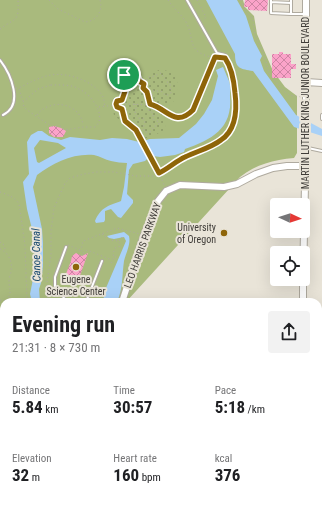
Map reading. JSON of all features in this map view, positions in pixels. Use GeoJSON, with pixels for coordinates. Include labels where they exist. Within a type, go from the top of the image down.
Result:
{"type":"FeatureCollection","features":[{"type":"Feature","properties":{"kind":"main road","name":"MARTIN LUTHER KING JUNIOR BOULEVARD"},"geometry":{"type":"LineString","coordinates":[[304,246],[306,148],[306,0]]}},
{"type":"Feature","properties":{"kind":"main road"},"geometry":{"type":"LineString","coordinates":[[306,82],[322,83]]}},
{"type":"Feature","properties":{"kind":"main road","name":"LEO HARRIS PARKWAY"},"geometry":{"type":"LineString","coordinates":[[123,298],[144,235],[158,200],[166,191],[180,185],[224,187],[237,184],[256,174],[273,168],[305,166]]}},
{"type":"Feature","properties":{"kind":"main road","name":"MARTIN LUTHER KING JUNIOR BOULEVARD"},"geometry":{"type":"LineString","coordinates":[[302,298],[303,286]]}},
{"type":"Feature","properties":{"kind":"lane"},"geometry":{"type":"LineString","coordinates":[[187,0],[217,53],[225,55],[227,59]]}},
{"type":"Feature","properties":{"kind":"lane"},"geometry":{"type":"LineString","coordinates":[[291,14],[291,1],[271,1],[270,13],[291,14],[306,14]]}},
{"type":"Feature","properties":{"kind":"lane"},"geometry":{"type":"LineString","coordinates":[[156,105],[173,117],[181,118],[189,114],[196,104],[217,53]]}},
{"type":"Feature","properties":{"kind":"lane"},"geometry":{"type":"LineString","coordinates":[[0,60],[13,85],[14,102],[10,112],[3,115]]}},
{"type":"Feature","properties":{"kind":"lane"},"geometry":{"type":"LineString","coordinates":[[306,148],[313,148],[322,151]]}},
{"type":"Feature","properties":{"kind":"lane"},"geometry":{"type":"LineString","coordinates":[[64,298],[55,286],[55,277],[66,247]]}},
{"type":"Feature","properties":{"kind":"lane"},"geometry":{"type":"LineString","coordinates":[[88,298],[102,261]]}},
{"type":"Feature","properties":{"kind":"path"},"geometry":{"type":"LineString","coordinates":[[0,29],[16,19],[18,15],[18,0]]}},
{"type":"Feature","properties":{"kind":"path"},"geometry":{"type":"LineString","coordinates":[[49,0],[58,9],[85,22],[94,19],[99,14],[101,8],[100,0]]}},
{"type":"Feature","properties":{"kind":"path"},"geometry":{"type":"LineString","coordinates":[[168,0],[186,22],[194,48],[203,55],[215,57]]}},
{"type":"Feature","properties":{"kind":"path"},"geometry":{"type":"LineString","coordinates":[[196,0],[206,17],[200,23]]}},
{"type":"Feature","properties":{"kind":"path"},"geometry":{"type":"LineString","coordinates":[[241,0],[244,8],[253,19],[255,34],[264,54],[269,73],[282,90],[289,95],[306,97]]}},
{"type":"Feature","properties":{"kind":"path"},"geometry":{"type":"LineString","coordinates":[[48,298],[47,282],[51,255],[51,230],[54,208],[65,183],[70,178],[97,172],[114,172],[136,176],[153,176],[167,169],[184,157],[221,141],[229,132],[234,121],[236,106],[232,73],[227,59]]}},
{"type":"Feature","properties":{"kind":"path"},"geometry":{"type":"LineString","coordinates":[[122,100],[127,84],[124,75],[128,71],[136,73],[139,81],[144,84]]}},
{"type":"Feature","properties":{"kind":"path"},"geometry":{"type":"LineString","coordinates":[[135,104],[135,114],[138,118],[144,119],[145,122],[143,128],[145,132],[150,132],[152,128],[159,124],[159,122],[153,119],[154,113],[149,111],[154,90],[161,91],[165,95],[171,93],[170,84],[161,73],[148,77],[144,84],[143,88],[147,92],[150,102]]}},
{"type":"Feature","properties":{"kind":"path"},"geometry":{"type":"LineString","coordinates":[[13,85],[15,88],[19,88],[39,78],[52,75],[65,74],[74,76],[94,86],[104,97],[105,106]]}},
{"type":"Feature","properties":{"kind":"path"},"geometry":{"type":"LineString","coordinates":[[19,88],[24,107],[26,110],[51,126],[60,126],[65,130],[83,126],[90,128],[95,127],[100,120],[98,107],[80,89],[59,85],[38,89],[23,102]]}},
{"type":"Feature","properties":{"kind":"path"},"geometry":{"type":"LineString","coordinates":[[122,100],[125,104]]}},
{"type":"Feature","properties":{"kind":"path"},"geometry":{"type":"LineString","coordinates":[[98,107],[116,104],[117,101],[122,100]]}},
{"type":"Feature","properties":{"kind":"path"},"geometry":{"type":"LineString","coordinates":[[125,104],[150,102],[156,105]]}},
{"type":"Feature","properties":{"kind":"path"},"geometry":{"type":"LineString","coordinates":[[116,104],[117,107],[122,109]]}},
{"type":"Feature","properties":{"kind":"path"},"geometry":{"type":"LineString","coordinates":[[125,104],[122,109],[125,121],[133,127],[140,137],[159,173],[166,191]]}},
{"type":"Feature","properties":{"kind":"path"},"geometry":{"type":"LineString","coordinates":[[36,116],[44,108],[52,105],[66,105],[79,115],[83,126]]}},
{"type":"Feature","properties":{"kind":"path"},"geometry":{"type":"LineString","coordinates":[[0,192],[12,196],[19,204],[25,245],[27,298]]}},
{"type":"Feature","properties":{"kind":"path"},"geometry":{"type":"LineString","coordinates":[[80,250],[83,241],[116,228],[144,235]]}},
{"type":"Feature","properties":{"kind":"path"},"geometry":{"type":"LineString","coordinates":[[102,234],[110,240],[118,241]]}},
{"type":"Feature","properties":{"kind":"path"},"geometry":{"type":"LineString","coordinates":[[118,241],[123,236]]}},
{"type":"Feature","properties":{"kind":"path"},"geometry":{"type":"LineString","coordinates":[[111,263],[114,257],[113,254],[115,248],[120,244],[118,241]]}},
{"type":"Feature","properties":{"kind":"path"},"geometry":{"type":"LineString","coordinates":[[0,242],[4,245],[5,251],[10,260],[11,271],[9,278],[11,293],[8,298]]}},
{"type":"Feature","properties":{"kind":"path"},"geometry":{"type":"LineString","coordinates":[[66,247],[67,245],[80,250],[83,255]]}},
{"type":"Feature","properties":{"kind":"path"},"geometry":{"type":"LineString","coordinates":[[0,249],[5,251]]}},
{"type":"Feature","properties":{"kind":"path"},"geometry":{"type":"LineString","coordinates":[[82,253],[87,250],[112,260]]}},
{"type":"Feature","properties":{"kind":"green space"},"geometry":{"type":"Polygon","coordinates":[[[0,0],[243,0],[245,7],[254,16],[257,34],[273,71],[285,87],[297,96],[297,153],[294,158],[266,163],[240,177],[130,298],[0,298],[0,0]]]}},
{"type":"Feature","properties":{"kind":"green space"},"geometry":{"type":"Polygon","coordinates":[[[161,69],[172,74],[177,80],[178,85],[176,95],[174,101],[163,107],[165,129],[156,135],[139,138],[114,115],[111,103],[115,97],[122,94],[125,86],[123,76],[128,73],[130,74],[133,82],[161,69]]]}},
{"type":"Feature","properties":{"kind":"water"},"geometry":{"type":"Polygon","coordinates":[[[206,0],[237,0],[246,16],[254,41],[262,56],[260,60],[264,71],[296,115],[322,129],[322,136],[294,127],[253,71],[242,69],[236,63],[235,54],[206,0]]]}},
{"type":"Feature","properties":{"kind":"water","name":"Canoe Canal"},"geometry":{"type":"Polygon","coordinates":[[[223,67],[230,85],[230,107],[228,117],[224,125],[211,137],[185,149],[184,152],[160,157],[153,156],[149,157],[145,161],[133,164],[129,170],[127,194],[133,200],[133,203],[121,218],[118,217],[111,209],[105,211],[104,222],[96,223],[95,221],[102,210],[121,201],[127,163],[109,160],[94,155],[78,156],[71,157],[57,163],[37,175],[33,187],[42,229],[43,266],[39,289],[40,298],[31,298],[30,294],[35,269],[34,237],[27,209],[23,182],[29,174],[27,142],[31,135],[38,131],[42,131],[49,136],[61,140],[70,137],[100,140],[112,138],[127,139],[139,142],[150,139],[179,138],[196,124],[204,114],[212,100],[218,76],[216,70],[223,67]],[[40,140],[34,148],[37,162],[39,163],[66,148],[58,143],[40,140]]]}},
{"type":"Feature","properties":{"kind":"water"},"geometry":{"type":"Polygon","coordinates":[[[124,232],[129,236],[118,298],[104,298],[103,295],[126,241],[124,237],[114,239],[107,236],[124,232]]]}},
{"type":"Feature","properties":{"kind":"building"},"geometry":{"type":"Polygon","coordinates":[[[245,0],[268,0],[267,11],[248,10],[248,7],[244,7],[245,0]]]}},
{"type":"Feature","properties":{"kind":"building"},"geometry":{"type":"Polygon","coordinates":[[[279,52],[283,52],[283,54],[291,54],[291,64],[296,64],[296,69],[291,69],[291,78],[272,78],[272,54],[279,54],[279,52]]]}},
{"type":"Feature","properties":{"kind":"building"},"geometry":{"type":"Polygon","coordinates":[[[54,126],[66,131],[63,137],[54,137],[49,133],[49,127],[54,126]]]}},
{"type":"Feature","properties":{"kind":"building"},"geometry":{"type":"Polygon","coordinates":[[[76,253],[82,256],[88,253],[77,284],[64,279],[72,256],[76,253]]]}},
{"type":"Feature","properties":{"kind":"place","name":"University of Oregon"},"geometry":{"type":"Point","coordinates":[224,233]}},
{"type":"Feature","properties":{"kind":"place","name":"Eugene Science Center"},"geometry":{"type":"Point","coordinates":[76,267]}},
{"type":"Feature","properties":{"kind":"route"},"geometry":{"type":"LineString","coordinates":[[215,57],[225,58],[232,73],[236,106],[236,114],[229,132],[221,141],[184,157],[159,173],[136,130],[125,121],[122,109],[117,107],[117,101],[122,100],[127,84],[124,75],[128,71],[136,73],[139,81],[144,84],[143,88],[147,92],[151,102],[150,104],[162,108],[173,117],[181,118],[193,110],[204,87],[215,57]]}}]}
